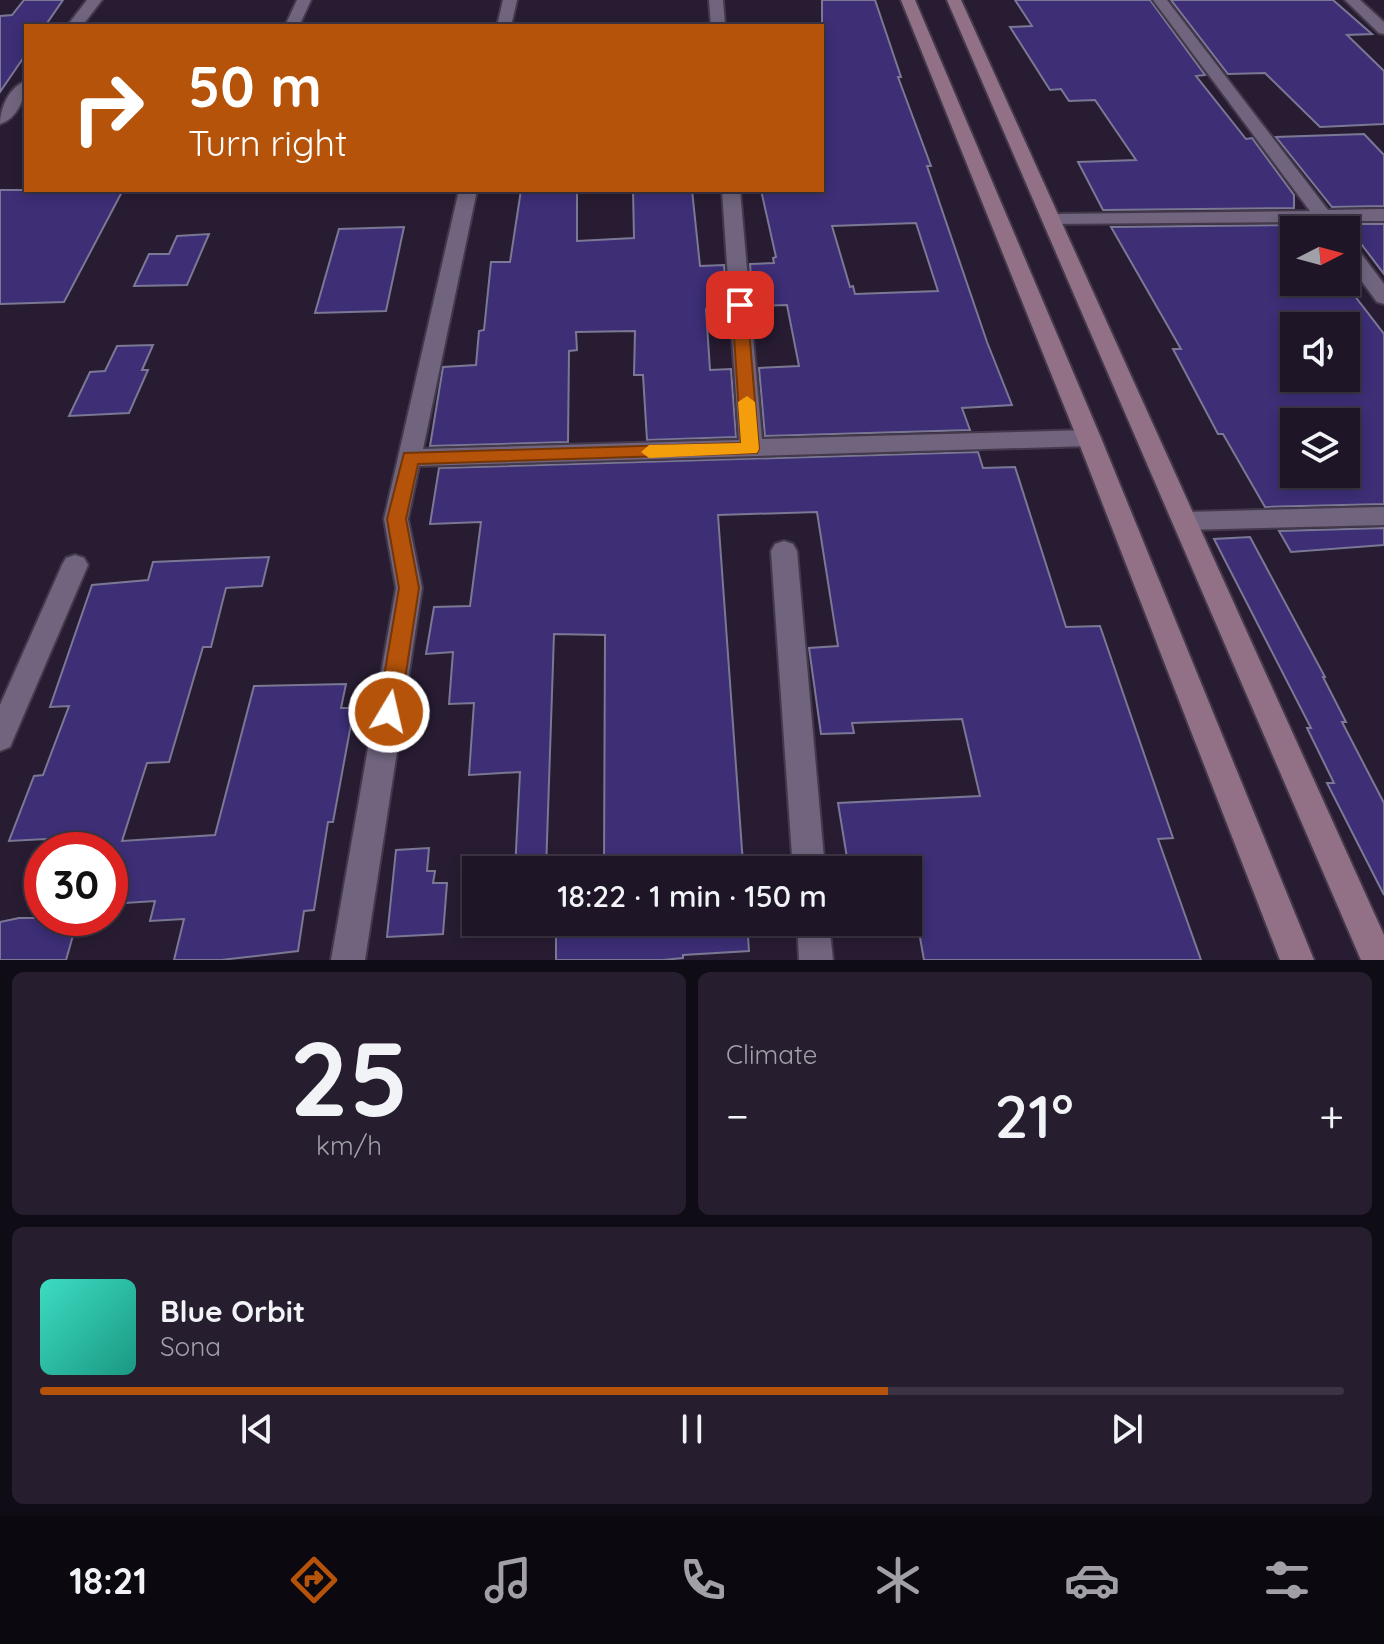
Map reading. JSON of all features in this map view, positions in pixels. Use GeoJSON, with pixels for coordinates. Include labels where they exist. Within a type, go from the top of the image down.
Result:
{"type":"FeatureCollection","features":[{"type":"Feature","properties":{"kind":"main road"},"geometry":{"type":"LineString","coordinates":[[908,0],[1089,438],[1297,960]]}},
{"type":"Feature","properties":{"kind":"main road"},"geometry":{"type":"LineString","coordinates":[[954,0],[1378,960]]}},
{"type":"Feature","properties":{"kind":"street"},"geometry":{"type":"LineString","coordinates":[[76,24],[95,0]]}},
{"type":"Feature","properties":{"kind":"street"},"geometry":{"type":"LineString","coordinates":[[293,24],[304,0]]}},
{"type":"Feature","properties":{"kind":"street"},"geometry":{"type":"LineString","coordinates":[[504,24],[510,0]]}},
{"type":"Feature","properties":{"kind":"street"},"geometry":{"type":"LineString","coordinates":[[716,0],[718,24]]}},
{"type":"Feature","properties":{"kind":"street"},"geometry":{"type":"LineString","coordinates":[[1160,0],[1324,216]]}},
{"type":"Feature","properties":{"kind":"street"},"geometry":{"type":"LineString","coordinates":[[1352,0],[1384,30]]}},
{"type":"Feature","properties":{"kind":"street"},"geometry":{"type":"LineString","coordinates":[[0,120],[24,89]]}},
{"type":"Feature","properties":{"kind":"street"},"geometry":{"type":"LineString","coordinates":[[0,120],[24,120]]}},
{"type":"Feature","properties":{"kind":"street"},"geometry":{"type":"LineString","coordinates":[[348,960],[409,588],[396,519],[468,192]]}},
{"type":"Feature","properties":{"kind":"street"},"geometry":{"type":"LineString","coordinates":[[731,192],[751,449]]}},
{"type":"Feature","properties":{"kind":"street"},"geometry":{"type":"LineString","coordinates":[[1360,218],[1384,215]]}},
{"type":"Feature","properties":{"kind":"street"},"geometry":{"type":"LineString","coordinates":[[1052,220],[1280,222]]}},
{"type":"Feature","properties":{"kind":"street"},"geometry":{"type":"LineString","coordinates":[[1360,266],[1384,298]]}},
{"type":"Feature","properties":{"kind":"street"},"geometry":{"type":"LineString","coordinates":[[411,458],[1089,438]]}},
{"type":"Feature","properties":{"kind":"street"},"geometry":{"type":"LineString","coordinates":[[1185,521],[1384,516]]}},
{"type":"Feature","properties":{"kind":"street"},"geometry":{"type":"LineString","coordinates":[[784,551],[808,856]]}},
{"type":"Feature","properties":{"kind":"street"},"geometry":{"type":"LineString","coordinates":[[0,738],[75,565]]}},
{"type":"Feature","properties":{"kind":"street"},"geometry":{"type":"LineString","coordinates":[[814,936],[816,960]]}},
{"type":"Feature","properties":{"kind":"building"},"geometry":{"type":"Polygon","coordinates":[[[24,0],[63,0],[46,24],[24,24],[24,57],[0,92],[0,16],[12,15],[24,0]]]}},
{"type":"Feature","properties":{"kind":"building"},"geometry":{"type":"Polygon","coordinates":[[[822,0],[875,0],[901,77],[898,77],[931,166],[927,166],[987,342],[1012,405],[962,408],[970,430],[765,436],[759,368],[799,366],[787,305],[753,306],[750,264],[774,263],[773,258],[776,257],[761,192],[824,192],[822,0]],[[916,223],[832,226],[850,287],[853,286],[855,294],[938,291],[916,223]]]}},
{"type":"Feature","properties":{"kind":"building"},"geometry":{"type":"Polygon","coordinates":[[[1015,0],[1150,0],[1205,75],[1196,76],[1246,139],[1252,138],[1294,195],[1294,208],[1103,210],[1078,162],[1136,160],[1095,100],[1069,101],[1061,89],[1050,90],[1010,27],[1032,26],[1015,0]]]}},
{"type":"Feature","properties":{"kind":"building"},"geometry":{"type":"Polygon","coordinates":[[[1171,0],[1333,0],[1372,34],[1347,35],[1384,71],[1384,124],[1320,127],[1265,73],[1228,74],[1171,0]]]}},
{"type":"Feature","properties":{"kind":"building"},"geometry":{"type":"Polygon","coordinates":[[[1364,134],[1384,155],[1384,206],[1332,207],[1276,137],[1364,134]]]}},
{"type":"Feature","properties":{"kind":"building"},"geometry":{"type":"Polygon","coordinates":[[[0,190],[122,192],[64,302],[0,304],[0,190]]]}},
{"type":"Feature","properties":{"kind":"building"},"geometry":{"type":"Polygon","coordinates":[[[521,192],[577,192],[577,241],[634,238],[633,192],[692,192],[700,266],[724,265],[727,308],[706,309],[710,370],[731,369],[736,437],[647,440],[643,375],[634,375],[635,331],[576,332],[577,350],[569,351],[568,442],[430,446],[443,367],[476,365],[479,331],[484,330],[491,262],[510,262],[521,192]]]}},
{"type":"Feature","properties":{"kind":"building"},"geometry":{"type":"Polygon","coordinates":[[[1360,224],[1384,224],[1384,274],[1360,242],[1360,224]]]}},
{"type":"Feature","properties":{"kind":"building"},"geometry":{"type":"Polygon","coordinates":[[[1280,225],[1280,296],[1355,296],[1384,334],[1384,504],[1265,507],[1223,434],[1218,434],[1173,349],[1181,349],[1111,227],[1280,225]]]}},
{"type":"Feature","properties":{"kind":"building"},"geometry":{"type":"Polygon","coordinates":[[[404,227],[386,311],[315,313],[339,229],[404,227]]]}},
{"type":"Feature","properties":{"kind":"building"},"geometry":{"type":"Polygon","coordinates":[[[209,234],[187,285],[134,286],[149,254],[169,254],[177,236],[209,234]]]}},
{"type":"Feature","properties":{"kind":"building"},"geometry":{"type":"Polygon","coordinates":[[[153,345],[142,370],[148,370],[129,413],[69,416],[90,372],[105,371],[117,346],[153,345]]]}},
{"type":"Feature","properties":{"kind":"building"},"geometry":{"type":"Polygon","coordinates":[[[978,452],[983,468],[1015,467],[1066,627],[1100,626],[1173,838],[1158,839],[1201,960],[924,960],[920,936],[922,856],[847,856],[838,803],[980,796],[962,719],[852,723],[854,733],[821,734],[809,648],[838,646],[817,512],[718,515],[742,856],[604,856],[605,635],[554,634],[546,856],[516,856],[520,772],[469,775],[474,703],[449,704],[453,652],[426,654],[434,607],[470,606],[481,522],[430,524],[439,468],[978,452]]]}},
{"type":"Feature","properties":{"kind":"building"},"geometry":{"type":"Polygon","coordinates":[[[1384,528],[1384,545],[1291,552],[1279,531],[1384,528]]]}},
{"type":"Feature","properties":{"kind":"building"},"geometry":{"type":"Polygon","coordinates":[[[1250,537],[1325,677],[1346,722],[1342,722],[1384,803],[1384,895],[1327,783],[1334,783],[1307,728],[1311,728],[1214,539],[1250,537]]]}},
{"type":"Feature","properties":{"kind":"building"},"geometry":{"type":"Polygon","coordinates":[[[269,557],[262,586],[226,588],[211,647],[203,647],[169,762],[147,763],[125,832],[24,832],[24,840],[9,841],[34,776],[43,775],[69,706],[50,707],[92,585],[148,580],[153,562],[269,557]]]}},
{"type":"Feature","properties":{"kind":"building"},"geometry":{"type":"Polygon","coordinates":[[[346,684],[341,708],[354,708],[333,822],[328,822],[314,910],[304,911],[298,951],[221,960],[174,960],[184,919],[150,921],[155,901],[128,903],[128,841],[215,835],[254,686],[346,684]]]}},
{"type":"Feature","properties":{"kind":"building"},"geometry":{"type":"Polygon","coordinates":[[[429,848],[427,871],[435,871],[433,883],[447,883],[443,934],[387,937],[396,850],[429,848]]]}},
{"type":"Feature","properties":{"kind":"building"},"geometry":{"type":"Polygon","coordinates":[[[24,918],[24,936],[73,936],[66,960],[0,960],[0,922],[24,918]]]}},
{"type":"Feature","properties":{"kind":"building"},"geometry":{"type":"Polygon","coordinates":[[[556,936],[748,936],[749,951],[683,955],[683,958],[663,960],[556,960],[556,936]]]}},
{"type":"Feature","properties":{"kind":"slow traffic"},"geometry":{"type":"LineString","coordinates":[[649,452],[751,449],[747,402]]}},
{"type":"Feature","properties":{"kind":"route"},"geometry":{"type":"LineString","coordinates":[[389,712],[409,588],[396,519],[411,458],[751,449],[740,305]]}}]}
